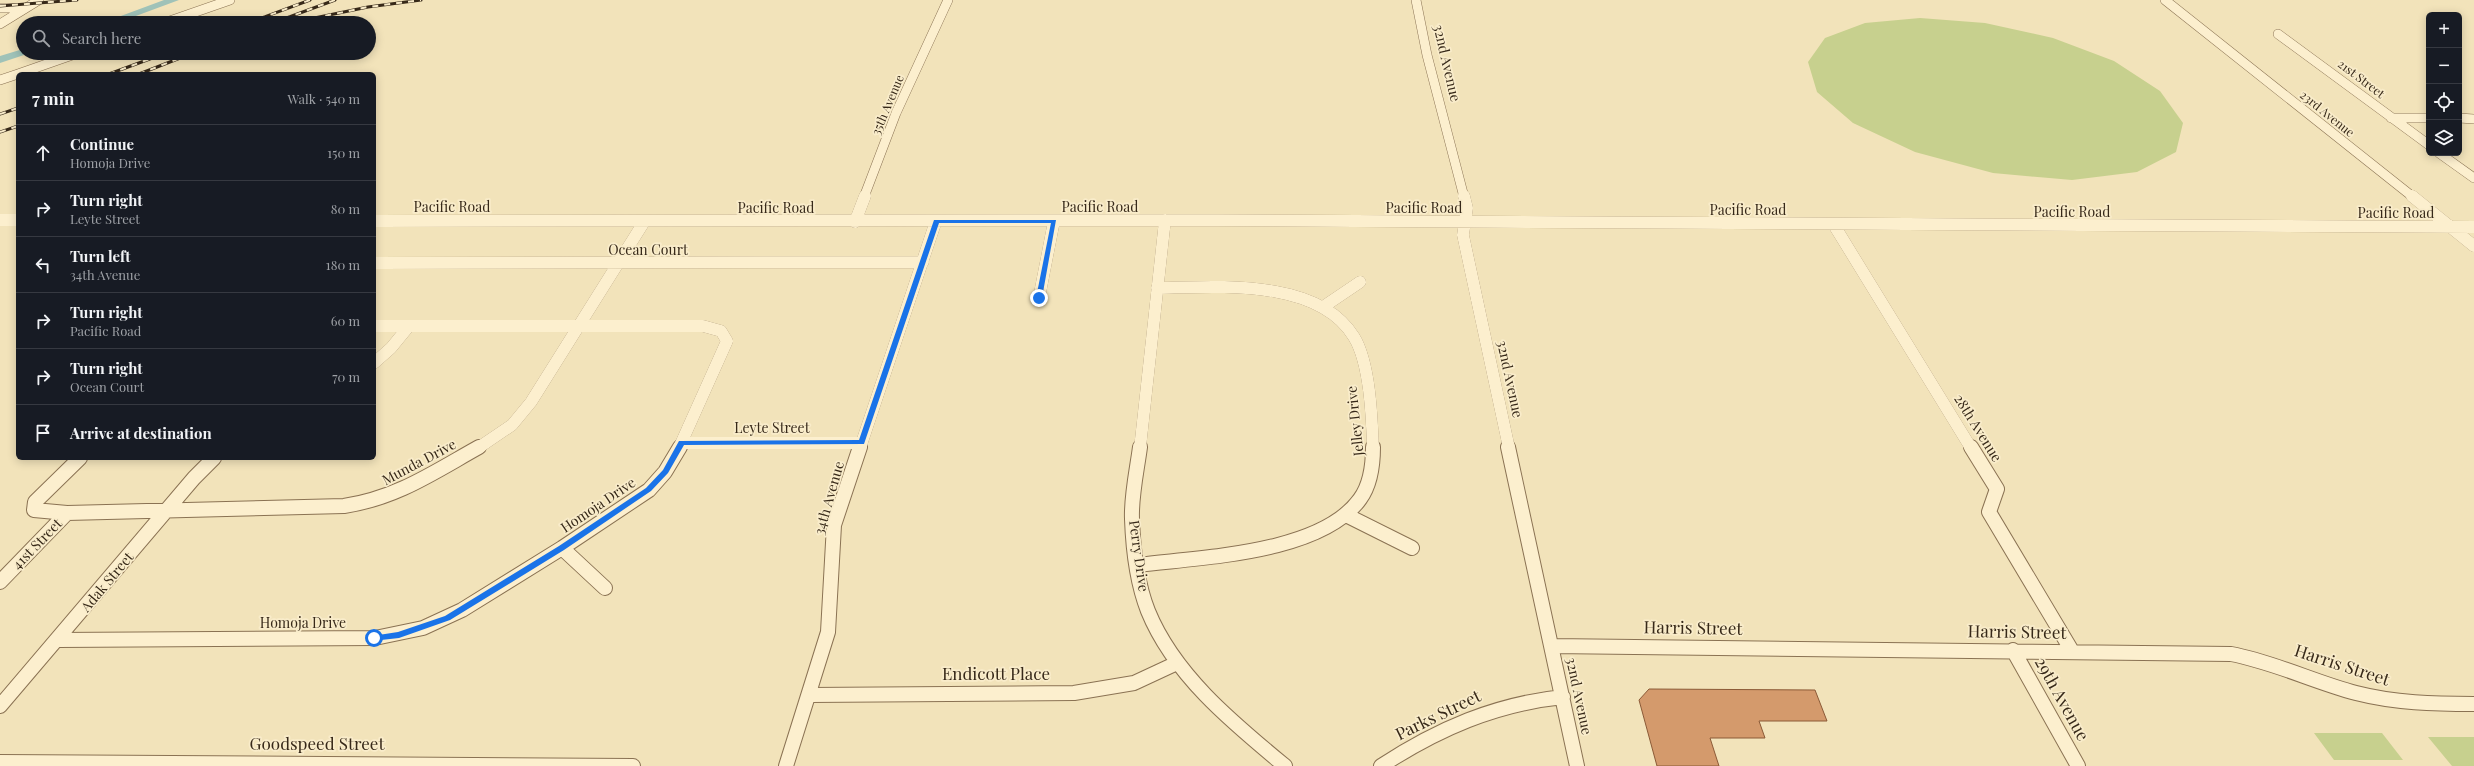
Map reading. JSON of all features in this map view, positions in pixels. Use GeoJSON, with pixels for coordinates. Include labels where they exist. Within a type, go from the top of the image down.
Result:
{"type":"FeatureCollection","features":[{"type":"Feature","properties":{"kind":"street"},"geometry":{"type":"LineString","coordinates":[[0,24],[39,0]]}},
{"type":"Feature","properties":{"kind":"street"},"geometry":{"type":"LineString","coordinates":[[184,16],[230,0]]}},
{"type":"Feature","properties":{"kind":"street","name":"35th Avenue"},"geometry":{"type":"LineString","coordinates":[[855,222],[896,114],[948,0]]}},
{"type":"Feature","properties":{"kind":"street","name":"32nd Avenue"},"geometry":{"type":"LineString","coordinates":[[1416,0],[1427,55],[1466,208],[1463,235],[1577,766]]}},
{"type":"Feature","properties":{"kind":"street","name":"23rd Avenue"},"geometry":{"type":"LineString","coordinates":[[2165,0],[2474,246]]}},
{"type":"Feature","properties":{"kind":"street"},"geometry":{"type":"LineString","coordinates":[[0,8],[26,8]]}},
{"type":"Feature","properties":{"kind":"street","name":"21st Street"},"geometry":{"type":"LineString","coordinates":[[2278,34],[2426,143]]}},
{"type":"Feature","properties":{"kind":"street"},"geometry":{"type":"LineString","coordinates":[[24,72],[58,60]]}},
{"type":"Feature","properties":{"kind":"street"},"geometry":{"type":"LineString","coordinates":[[0,80],[16,75]]}},
{"type":"Feature","properties":{"kind":"street"},"geometry":{"type":"LineString","coordinates":[[2391,118],[2426,118]]}},
{"type":"Feature","properties":{"kind":"street"},"geometry":{"type":"LineString","coordinates":[[2462,118],[2474,118]]}},
{"type":"Feature","properties":{"kind":"street"},"geometry":{"type":"LineString","coordinates":[[2443,156],[2474,178]]}},
{"type":"Feature","properties":{"kind":"street"},"geometry":{"type":"LineString","coordinates":[[0,220],[16,220]]}},
{"type":"Feature","properties":{"kind":"street","name":"Pacific Road"},"geometry":{"type":"LineString","coordinates":[[376,221],[855,222],[1165,220],[1834,225],[2474,227]]}},
{"type":"Feature","properties":{"kind":"street","name":"Perry Drive"},"geometry":{"type":"LineString","coordinates":[[1165,220],[1132,518],[1138,565],[1147,609],[1157,634],[1177,663],[1254,740],[1285,766]]}},
{"type":"Feature","properties":{"kind":"street","name":"34th Avenue"},"geometry":{"type":"LineString","coordinates":[[786,766],[810,695],[830,619],[832,533],[936,221]]}},
{"type":"Feature","properties":{"kind":"street"},"geometry":{"type":"LineString","coordinates":[[1039,298],[1054,221]]}},
{"type":"Feature","properties":{"kind":"street","name":"Munda Drive"},"geometry":{"type":"LineString","coordinates":[[67,513],[169,508],[344,506],[371,502],[404,489],[493,439],[512,425],[531,402],[644,222]]}},
{"type":"Feature","properties":{"kind":"street","name":"28th Avenue"},"geometry":{"type":"LineString","coordinates":[[1834,225],[1994,483],[1997,491],[1990,512],[2072,651]]}},
{"type":"Feature","properties":{"kind":"street","name":"Ocean Court"},"geometry":{"type":"LineString","coordinates":[[376,263],[617,264],[923,262]]}},
{"type":"Feature","properties":{"kind":"street"},"geometry":{"type":"LineString","coordinates":[[1323,307],[1360,282]]}},
{"type":"Feature","properties":{"kind":"street","name":"Jelley Drive"},"geometry":{"type":"LineString","coordinates":[[1138,565],[1253,549],[1286,542],[1314,533],[1346,515],[1366,489],[1373,468],[1374,458],[1368,385],[1355,339],[1340,320],[1323,307],[1287,295],[1258,289],[1157,288]]}},
{"type":"Feature","properties":{"kind":"street","name":"Homoja Drive"},"geometry":{"type":"LineString","coordinates":[[58,640],[364,639],[399,635],[447,618],[562,548],[649,490],[665,472],[682,443],[726,345],[725,335],[713,327],[703,326],[376,326]]}},
{"type":"Feature","properties":{"kind":"street"},"geometry":{"type":"LineString","coordinates":[[376,361],[391,348],[409,326]]}},
{"type":"Feature","properties":{"kind":"street","name":"Leyte Street"},"geometry":{"type":"LineString","coordinates":[[682,443],[862,443]]}},
{"type":"Feature","properties":{"kind":"street","name":"41st Street"},"geometry":{"type":"LineString","coordinates":[[67,513],[38,512],[33,507],[78,460]]}},
{"type":"Feature","properties":{"kind":"street","name":"Adak Street"},"geometry":{"type":"LineString","coordinates":[[0,706],[58,640],[169,508],[212,460]]}},
{"type":"Feature","properties":{"kind":"street","name":"41st Street"},"geometry":{"type":"LineString","coordinates":[[0,582],[67,513]]}},
{"type":"Feature","properties":{"kind":"street"},"geometry":{"type":"LineString","coordinates":[[1346,515],[1412,548]]}},
{"type":"Feature","properties":{"kind":"street"},"geometry":{"type":"LineString","coordinates":[[562,548],[606,588]]}},
{"type":"Feature","properties":{"kind":"street","name":"Harris Street"},"geometry":{"type":"LineString","coordinates":[[1552,646],[2013,650],[2232,654],[2269,661],[2341,689],[2375,698],[2424,704],[2474,704]]}},
{"type":"Feature","properties":{"kind":"street","name":"29th Avenue"},"geometry":{"type":"LineString","coordinates":[[2013,650],[2078,766]]}},
{"type":"Feature","properties":{"kind":"street","name":"Endicott Place"},"geometry":{"type":"LineString","coordinates":[[810,695],[1074,693],[1134,683],[1152,676],[1177,663]]}},
{"type":"Feature","properties":{"kind":"street","name":"Parks Street"},"geometry":{"type":"LineString","coordinates":[[1380,766],[1428,738],[1471,717],[1502,706],[1563,697]]}},
{"type":"Feature","properties":{"kind":"street","name":"Goodspeed Street"},"geometry":{"type":"LineString","coordinates":[[0,762],[103,764],[633,766]]}},
{"type":"Feature","properties":{"kind":"green space"},"geometry":{"type":"Polygon","coordinates":[[[1920,18],[1985,23],[2053,38],[2114,61],[2160,91],[2183,123],[2176,152],[2137,172],[2072,180],[1993,173],[1915,152],[1853,123],[1817,92],[1808,62],[1825,38],[1865,23],[1920,18]]]}},
{"type":"Feature","properties":{"kind":"green space"},"geometry":{"type":"Polygon","coordinates":[[[2314,733],[2382,733],[2403,760],[2334,760],[2314,733]]]}},
{"type":"Feature","properties":{"kind":"green space"},"geometry":{"type":"Polygon","coordinates":[[[2428,737],[2474,737],[2474,766],[2452,766],[2428,737]]]}},
{"type":"Feature","properties":{"kind":"building"},"geometry":{"type":"Polygon","coordinates":[[[1649,689],[1815,690],[1827,721],[1759,721],[1765,738],[1710,738],[1719,766],[1657,766],[1639,700],[1649,689]]]}},
{"type":"Feature","properties":{"kind":"waterway"},"geometry":{"type":"LineString","coordinates":[[127,16],[174,0]]}},
{"type":"Feature","properties":{"kind":"waterway"},"geometry":{"type":"LineString","coordinates":[[0,60],[16,54]]}},
{"type":"Feature","properties":{"kind":"railway"},"geometry":{"type":"LineString","coordinates":[[0,6],[77,0]]}},
{"type":"Feature","properties":{"kind":"railway"},"geometry":{"type":"LineString","coordinates":[[267,16],[310,0]]}},
{"type":"Feature","properties":{"kind":"railway"},"geometry":{"type":"LineString","coordinates":[[292,16],[335,0]]}},
{"type":"Feature","properties":{"kind":"railway"},"geometry":{"type":"LineString","coordinates":[[324,16],[368,7],[421,0]]}},
{"type":"Feature","properties":{"kind":"railway"},"geometry":{"type":"LineString","coordinates":[[114,72],[147,60]]}},
{"type":"Feature","properties":{"kind":"railway"},"geometry":{"type":"LineString","coordinates":[[144,72],[175,60]]}},
{"type":"Feature","properties":{"kind":"railway"},"geometry":{"type":"LineString","coordinates":[[0,114],[16,109]]}},
{"type":"Feature","properties":{"kind":"railway"},"geometry":{"type":"LineString","coordinates":[[0,132],[16,127]]}},
{"type":"Feature","properties":{"kind":"route"},"geometry":{"type":"LineString","coordinates":[[374,638],[399,635],[423,628],[447,618],[562,548],[649,490],[665,472],[682,443],[862,443],[887,372],[936,221],[1054,221],[1039,298]]}}]}
